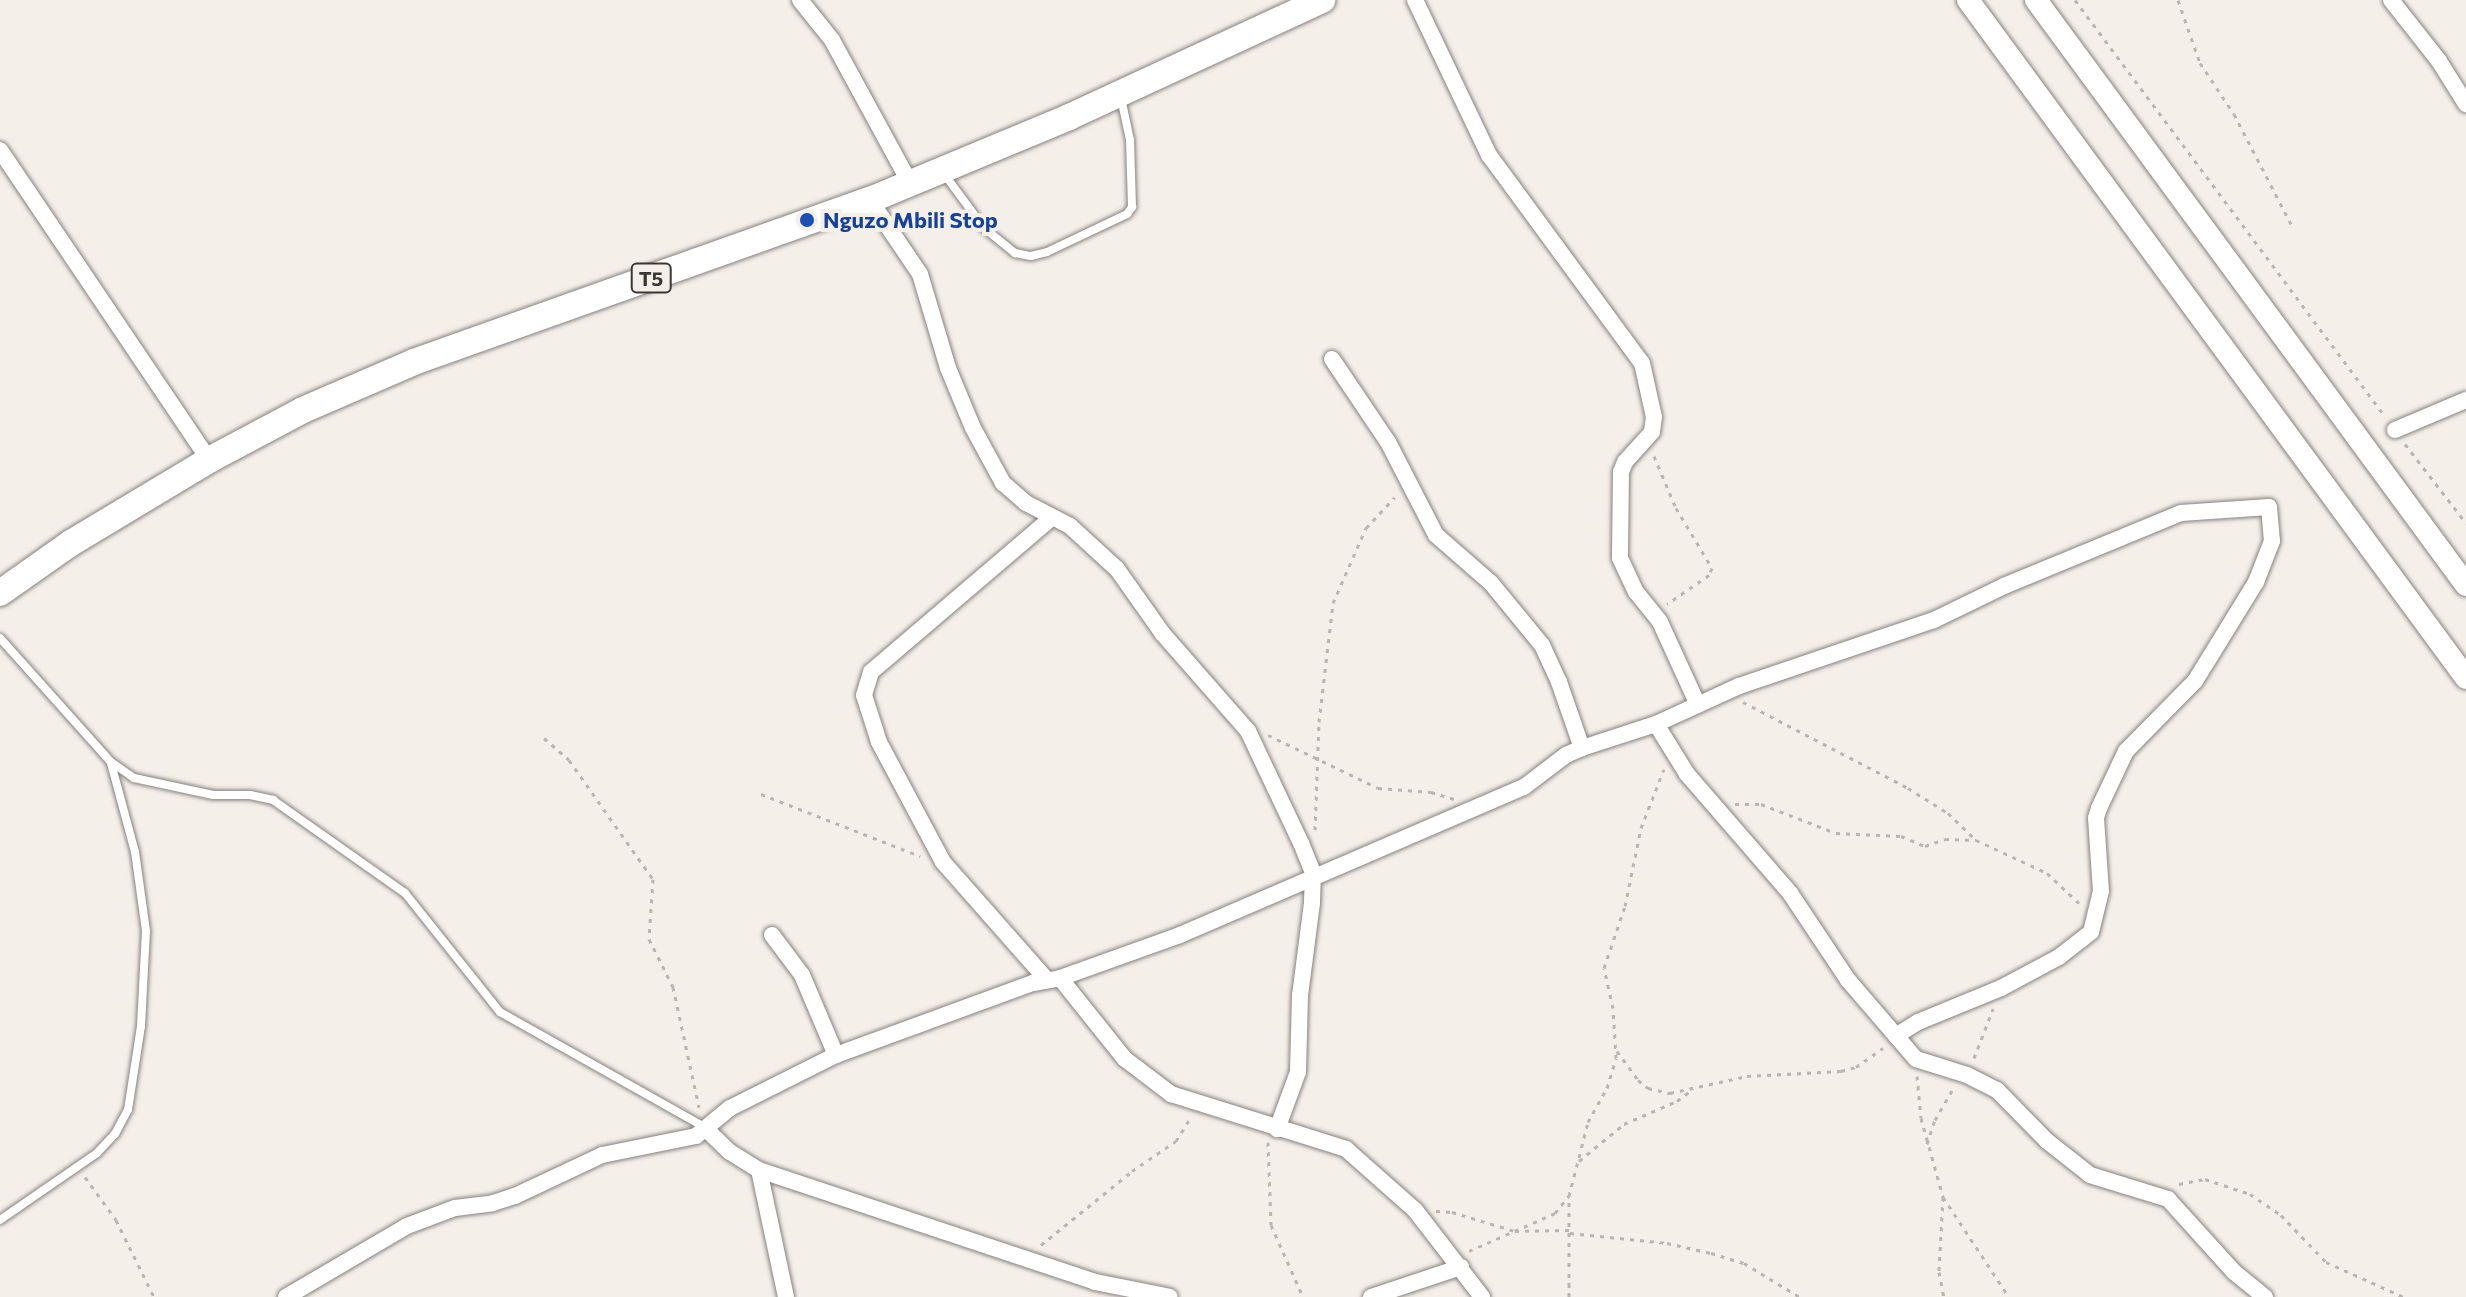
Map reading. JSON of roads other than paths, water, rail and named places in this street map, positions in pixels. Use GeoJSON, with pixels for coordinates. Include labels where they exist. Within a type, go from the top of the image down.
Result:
{"type":"FeatureCollection","features":[{"type":"Feature","properties":{"kind":"highway","name":"T5"},"geometry":{"type":"LineString","coordinates":[[0,593],[71,543],[209,460],[303,410],[414,362],[870,200],[1120,93],[1322,0]]}},
{"type":"Feature","properties":{"kind":"main road"},"geometry":{"type":"LineString","coordinates":[[1968,0],[2466,678]]}},
{"type":"Feature","properties":{"kind":"main road"},"geometry":{"type":"LineString","coordinates":[[2036,0],[2466,585]]}},
{"type":"Feature","properties":{"kind":"street"},"geometry":{"type":"LineString","coordinates":[[800,0],[832,40],[910,183]]}},
{"type":"Feature","properties":{"kind":"street"},"geometry":{"type":"LineString","coordinates":[[1415,0],[1489,155],[1642,363],[1654,417],[1650,437],[1635,450],[1621,472],[1618,536],[1626,574],[1656,614],[1698,705]]}},
{"type":"Feature","properties":{"kind":"street"},"geometry":{"type":"LineString","coordinates":[[2391,0],[2439,61],[2466,104]]}},
{"type":"Feature","properties":{"kind":"street"},"geometry":{"type":"LineString","coordinates":[[0,150],[209,460]]}},
{"type":"Feature","properties":{"kind":"street"},"geometry":{"type":"LineString","coordinates":[[870,200],[920,274],[948,368],[973,428],[1003,483],[1026,503],[1070,526],[1102,552],[1163,634],[1248,731],[1286,809],[1313,879],[1300,995],[1298,1072],[1273,1128]]}},
{"type":"Feature","properties":{"kind":"street"},"geometry":{"type":"LineString","coordinates":[[1332,359],[1388,442],[1429,523],[1445,546],[1491,583],[1542,645],[1559,682],[1582,748]]}},
{"type":"Feature","properties":{"kind":"street"},"geometry":{"type":"LineString","coordinates":[[2395,430],[2466,400]]}},
{"type":"Feature","properties":{"kind":"street"},"geometry":{"type":"LineString","coordinates":[[286,1297],[407,1226],[433,1215],[515,1196],[602,1155],[679,1141],[730,1108],[836,1055],[1180,935],[1524,787],[1566,755],[1582,748],[1656,724],[1725,692],[1831,653],[1934,620],[2004,586],[2181,513],[2269,507],[2272,541],[2256,582],[2195,681],[2126,751],[2099,808],[2096,818],[2101,891],[2097,918],[2079,944],[2001,988],[1918,1022],[1896,1036]]}},
{"type":"Feature","properties":{"kind":"street"},"geometry":{"type":"LineString","coordinates":[[1051,518],[882,662],[865,682],[864,695],[879,742],[943,862],[1125,1059],[1171,1094],[1195,1104],[1346,1149],[1415,1210],[1482,1297]]}},
{"type":"Feature","properties":{"kind":"street"},"geometry":{"type":"LineString","coordinates":[[1656,724],[1712,804],[1790,893],[1848,980],[1916,1059],[1967,1075],[1997,1090],[2047,1141],[2090,1175],[2109,1183],[2157,1193],[2177,1207],[2234,1272],[2265,1297]]}},
{"type":"Feature","properties":{"kind":"street"},"geometry":{"type":"LineString","coordinates":[[772,935],[802,975],[836,1055]]}},
{"type":"Feature","properties":{"kind":"street"},"geometry":{"type":"LineString","coordinates":[[704,1127],[730,1152],[759,1170],[1024,1255],[1095,1282],[1170,1297]]}},
{"type":"Feature","properties":{"kind":"street"},"geometry":{"type":"LineString","coordinates":[[759,1170],[786,1297]]}},
{"type":"Feature","properties":{"kind":"street"},"geometry":{"type":"LineString","coordinates":[[1371,1297],[1458,1263]]}},
{"type":"Feature","properties":{"kind":"lane"},"geometry":{"type":"LineString","coordinates":[[942,170],[984,228],[1015,253],[1031,256],[1047,252],[1127,214],[1132,207],[1130,140],[1120,93]]}},
{"type":"Feature","properties":{"kind":"lane"},"geometry":{"type":"LineString","coordinates":[[0,638],[111,762],[134,778],[213,795],[262,796],[273,800],[405,893],[500,1012],[704,1127]]}},
{"type":"Feature","properties":{"kind":"lane"},"geometry":{"type":"LineString","coordinates":[[0,1220],[77,1169],[115,1134],[128,1110],[141,1026],[146,931],[135,852],[111,762]]}},
{"type":"Feature","properties":{"kind":"place","name":"Nguzo Mbili Stop"},"geometry":{"type":"Point","coordinates":[807,220]}}]}
